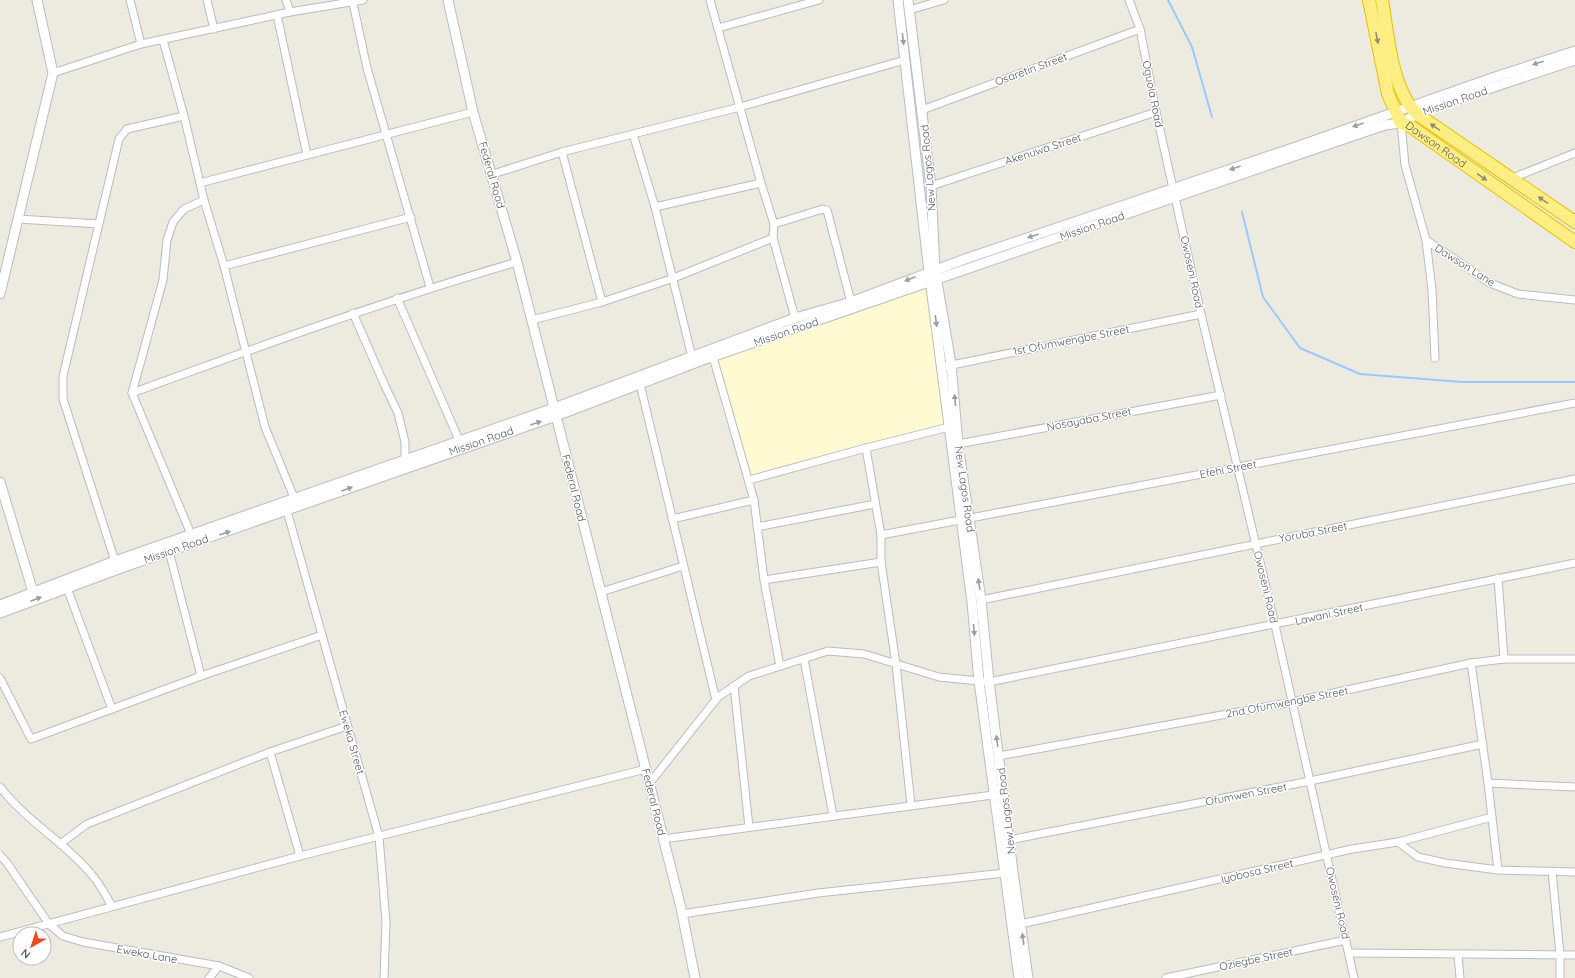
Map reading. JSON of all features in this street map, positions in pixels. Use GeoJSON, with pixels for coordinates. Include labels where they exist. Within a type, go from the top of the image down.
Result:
{"type":"FeatureCollection","features":[{"type":"Feature","properties":{"kind":"highway"},"geometry":{"type":"LineString","coordinates":[[1370,0],[1388,94],[1398,117]]}},
{"type":"Feature","properties":{"kind":"highway","name":"Dawson Road"},"geometry":{"type":"LineString","coordinates":[[1382,0],[1401,91],[1413,110],[1510,179],[1575,222]]}},
{"type":"Feature","properties":{"kind":"highway","name":"Dawson Road"},"geometry":{"type":"LineString","coordinates":[[1398,117],[1575,242]]}},
{"type":"Feature","properties":{"kind":"street"},"geometry":{"type":"LineString","coordinates":[[0,294],[53,73],[37,0]]}},
{"type":"Feature","properties":{"kind":"street"},"geometry":{"type":"LineString","coordinates":[[130,0],[141,44]]}},
{"type":"Feature","properties":{"kind":"street"},"geometry":{"type":"LineString","coordinates":[[207,0],[214,29]]}},
{"type":"Feature","properties":{"kind":"street"},"geometry":{"type":"LineString","coordinates":[[286,0],[290,12]]}},
{"type":"Feature","properties":{"kind":"street"},"geometry":{"type":"LineString","coordinates":[[53,73],[141,44],[290,12],[353,3],[363,0]]}},
{"type":"Feature","properties":{"kind":"street","name":"Federal Road"},"geometry":{"type":"LineString","coordinates":[[448,0],[473,112],[493,174],[532,320],[646,769],[682,914],[696,978]]}},
{"type":"Feature","properties":{"kind":"street"},"geometry":{"type":"LineString","coordinates":[[710,0],[761,184],[774,224],[773,238],[795,318]]}},
{"type":"Feature","properties":{"kind":"street"},"geometry":{"type":"LineString","coordinates":[[718,28],[819,0]]}},
{"type":"Feature","properties":{"kind":"street","name":"New Lagos Road"},"geometry":{"type":"LineString","coordinates":[[898,0],[933,275],[942,367],[953,426],[966,520],[981,600],[989,682],[1028,978]]}},
{"type":"Feature","properties":{"kind":"street","name":"New Lagos Road"},"geometry":{"type":"LineString","coordinates":[[908,0],[931,186],[933,275],[951,364],[953,426],[958,444],[966,520],[979,681],[990,758],[993,795],[998,815],[1019,978]]}},
{"type":"Feature","properties":{"kind":"street"},"geometry":{"type":"LineString","coordinates":[[909,10],[944,0]]}},
{"type":"Feature","properties":{"kind":"street","name":"Oguola Road"},"geometry":{"type":"LineString","coordinates":[[1129,0],[1140,29],[1156,112],[1175,193]]}},
{"type":"Feature","properties":{"kind":"street"},"geometry":{"type":"LineString","coordinates":[[353,3],[366,68],[411,217],[430,287]]}},
{"type":"Feature","properties":{"kind":"street"},"geometry":{"type":"LineString","coordinates":[[276,15],[307,155]]}},
{"type":"Feature","properties":{"kind":"street","name":"Osaretin Street"},"geometry":{"type":"LineString","coordinates":[[922,110],[1140,29]]}},
{"type":"Feature","properties":{"kind":"street"},"geometry":{"type":"LineString","coordinates":[[162,40],[184,116],[204,200],[224,266],[265,426],[295,500]]}},
{"type":"Feature","properties":{"kind":"street","name":"Mission Road"},"geometry":{"type":"LineString","coordinates":[[0,605],[115,561],[287,511],[555,412],[692,357],[795,318],[851,302],[933,275],[1398,117],[1495,76],[1575,51]]}},
{"type":"Feature","properties":{"kind":"street"},"geometry":{"type":"LineString","coordinates":[[493,174],[562,152],[740,107],[905,60]]}},
{"type":"Feature","properties":{"kind":"street","name":"Mission Road"},"geometry":{"type":"LineString","coordinates":[[1413,110],[1575,60]]}},
{"type":"Feature","properties":{"kind":"street"},"geometry":{"type":"LineString","coordinates":[[200,183],[473,112]]}},
{"type":"Feature","properties":{"kind":"street","name":"Akenuwa Street"},"geometry":{"type":"LineString","coordinates":[[931,186],[1156,112]]}},
{"type":"Feature","properties":{"kind":"street"},"geometry":{"type":"LineString","coordinates":[[115,561],[63,399],[64,376],[119,139],[127,129],[184,116]]}},
{"type":"Feature","properties":{"kind":"street","name":"Dawson Lane"},"geometry":{"type":"LineString","coordinates":[[1398,117],[1405,165],[1426,240],[1432,290],[1434,358]]}},
{"type":"Feature","properties":{"kind":"street"},"geometry":{"type":"LineString","coordinates":[[633,134],[655,207],[671,279],[692,357]]}},
{"type":"Feature","properties":{"kind":"street"},"geometry":{"type":"LineString","coordinates":[[562,152],[602,302]]}},
{"type":"Feature","properties":{"kind":"street"},"geometry":{"type":"LineString","coordinates":[[1510,179],[1575,153]]}},
{"type":"Feature","properties":{"kind":"street"},"geometry":{"type":"LineString","coordinates":[[655,207],[761,184]]}},
{"type":"Feature","properties":{"kind":"street","name":"Owoseni Road"},"geometry":{"type":"LineString","coordinates":[[1175,193],[1201,314],[1275,625],[1354,978]]}},
{"type":"Feature","properties":{"kind":"street"},"geometry":{"type":"LineString","coordinates":[[193,539],[132,393],[163,280],[167,240],[173,222],[184,209],[204,200]]}},
{"type":"Feature","properties":{"kind":"street"},"geometry":{"type":"LineString","coordinates":[[774,224],[823,209],[827,210],[851,302]]}},
{"type":"Feature","properties":{"kind":"street"},"geometry":{"type":"LineString","coordinates":[[224,266],[411,217]]}},
{"type":"Feature","properties":{"kind":"street"},"geometry":{"type":"LineString","coordinates":[[18,219],[99,224]]}},
{"type":"Feature","properties":{"kind":"street"},"geometry":{"type":"LineString","coordinates":[[532,320],[602,302],[671,279],[773,238]]}},
{"type":"Feature","properties":{"kind":"street","name":"Dawson Lane"},"geometry":{"type":"LineString","coordinates":[[1426,240],[1490,283],[1518,294],[1575,300]]}},
{"type":"Feature","properties":{"kind":"street"},"geometry":{"type":"LineString","coordinates":[[132,393],[353,313],[430,287],[517,262]]}},
{"type":"Feature","properties":{"kind":"street","name":"Mission Road"},"geometry":{"type":"LineString","coordinates":[[0,614],[169,551],[193,539],[295,500],[459,440],[555,412],[640,384],[933,275]]}},
{"type":"Feature","properties":{"kind":"street"},"geometry":{"type":"LineString","coordinates":[[398,298],[459,440]]}},
{"type":"Feature","properties":{"kind":"street"},"geometry":{"type":"LineString","coordinates":[[353,313],[384,386],[398,413],[404,442],[404,460]]}},
{"type":"Feature","properties":{"kind":"street","name":"1st Ofumwengbe Street"},"geometry":{"type":"LineString","coordinates":[[942,367],[1201,314]]}},
{"type":"Feature","properties":{"kind":"street"},"geometry":{"type":"LineString","coordinates":[[713,357],[754,500],[764,580],[780,666]]}},
{"type":"Feature","properties":{"kind":"street"},"geometry":{"type":"LineString","coordinates":[[640,384],[716,700]]}},
{"type":"Feature","properties":{"kind":"street","name":"Nosayaba Street"},"geometry":{"type":"LineString","coordinates":[[958,444],[1220,395]]}},
{"type":"Feature","properties":{"kind":"street","name":"Efehi Street"},"geometry":{"type":"LineString","coordinates":[[881,535],[1575,403]]}},
{"type":"Feature","properties":{"kind":"street"},"geometry":{"type":"LineString","coordinates":[[749,480],[953,426]]}},
{"type":"Feature","properties":{"kind":"street"},"geometry":{"type":"LineString","coordinates":[[866,448],[881,535],[881,562],[896,664],[911,805]]}},
{"type":"Feature","properties":{"kind":"street","name":"Yoruba Street"},"geometry":{"type":"LineString","coordinates":[[981,600],[1575,479]]}},
{"type":"Feature","properties":{"kind":"street"},"geometry":{"type":"LineString","coordinates":[[0,482],[33,592]]}},
{"type":"Feature","properties":{"kind":"street"},"geometry":{"type":"LineString","coordinates":[[672,520],[754,500]]}},
{"type":"Feature","properties":{"kind":"street"},"geometry":{"type":"LineString","coordinates":[[757,527],[875,504]]}},
{"type":"Feature","properties":{"kind":"street","name":"Eweka Street"},"geometry":{"type":"LineString","coordinates":[[287,511],[379,837],[386,922],[384,978]]}},
{"type":"Feature","properties":{"kind":"street"},"geometry":{"type":"LineString","coordinates":[[169,551],[201,676]]}},
{"type":"Feature","properties":{"kind":"street"},"geometry":{"type":"LineString","coordinates":[[764,580],[881,562]]}},
{"type":"Feature","properties":{"kind":"street","name":"Lawani Street"},"geometry":{"type":"LineString","coordinates":[[649,784],[716,700],[734,686],[748,676],[828,651],[864,654],[939,676],[989,682],[1575,563]]}},
{"type":"Feature","properties":{"kind":"street"},"geometry":{"type":"LineString","coordinates":[[601,592],[684,566]]}},
{"type":"Feature","properties":{"kind":"street"},"geometry":{"type":"LineString","coordinates":[[1498,578],[1504,660]]}},
{"type":"Feature","properties":{"kind":"street"},"geometry":{"type":"LineString","coordinates":[[67,588],[112,709]]}},
{"type":"Feature","properties":{"kind":"street"},"geometry":{"type":"LineString","coordinates":[[0,678],[31,739],[201,676],[322,635]]}},
{"type":"Feature","properties":{"kind":"street"},"geometry":{"type":"LineString","coordinates":[[804,659],[833,816]]}},
{"type":"Feature","properties":{"kind":"street","name":"2nd Ofumwengbe Street"},"geometry":{"type":"LineString","coordinates":[[999,756],[1292,702],[1471,663],[1504,660],[1575,659]]}},
{"type":"Feature","properties":{"kind":"street"},"geometry":{"type":"LineString","coordinates":[[1471,663],[1483,744],[1498,870]]}},
{"type":"Feature","properties":{"kind":"street"},"geometry":{"type":"LineString","coordinates":[[734,686],[749,827]]}},
{"type":"Feature","properties":{"kind":"street"},"geometry":{"type":"LineString","coordinates":[[60,844],[87,824],[270,752],[347,726]]}},
{"type":"Feature","properties":{"kind":"street","name":"Ofumwen Street"},"geometry":{"type":"LineString","coordinates":[[1009,840],[1310,781],[1483,744]]}},
{"type":"Feature","properties":{"kind":"street"},"geometry":{"type":"LineString","coordinates":[[270,752],[300,856]]}},
{"type":"Feature","properties":{"kind":"street"},"geometry":{"type":"LineString","coordinates":[[0,937],[300,856],[646,769]]}},
{"type":"Feature","properties":{"kind":"street"},"geometry":{"type":"LineString","coordinates":[[1488,783],[1575,787]]}},
{"type":"Feature","properties":{"kind":"street"},"geometry":{"type":"LineString","coordinates":[[0,787],[29,818],[60,844],[92,875],[112,906]]}},
{"type":"Feature","properties":{"kind":"street"},"geometry":{"type":"LineString","coordinates":[[663,839],[993,795]]}},
{"type":"Feature","properties":{"kind":"street","name":"Iyobosa Street"},"geometry":{"type":"LineString","coordinates":[[1021,924],[1327,856],[1352,849],[1398,842],[1492,817]]}},
{"type":"Feature","properties":{"kind":"street"},"geometry":{"type":"LineString","coordinates":[[1398,842],[1418,857],[1445,863],[1498,870],[1575,872]]}},
{"type":"Feature","properties":{"kind":"street","name":"Eweka Lane"},"geometry":{"type":"LineString","coordinates":[[1,859],[49,924],[63,936],[83,942],[219,966],[249,978]]}},
{"type":"Feature","properties":{"kind":"street"},"geometry":{"type":"LineString","coordinates":[[1552,871],[1560,955],[1560,978]]}},
{"type":"Feature","properties":{"kind":"street"},"geometry":{"type":"LineString","coordinates":[[682,914],[818,893],[1005,873]]}},
{"type":"Feature","properties":{"kind":"street","name":"Oziegbe Street"},"geometry":{"type":"LineString","coordinates":[[1166,978],[1346,940]]}},
{"type":"Feature","properties":{"kind":"street"},"geometry":{"type":"LineString","coordinates":[[1349,953],[1575,955]]}},
{"type":"Feature","properties":{"kind":"street"},"geometry":{"type":"LineString","coordinates":[[1458,955],[1460,978]]}},
{"type":"Feature","properties":{"kind":"street"},"geometry":{"type":"LineString","coordinates":[[209,978],[219,966]]}},
{"type":"Feature","properties":{"kind":"shaded area"},"geometry":{"type":"Polygon","coordinates":[[[933,276],[954,430],[746,484],[709,352],[933,276]]]}},
{"type":"Feature","properties":{"kind":"waterway"},"geometry":{"type":"LineString","coordinates":[[1168,0],[1192,47],[1212,117]]}},
{"type":"Feature","properties":{"kind":"waterway"},"geometry":{"type":"LineString","coordinates":[[1242,212],[1263,297],[1300,348],[1360,374],[1462,382],[1575,382]]}}]}
